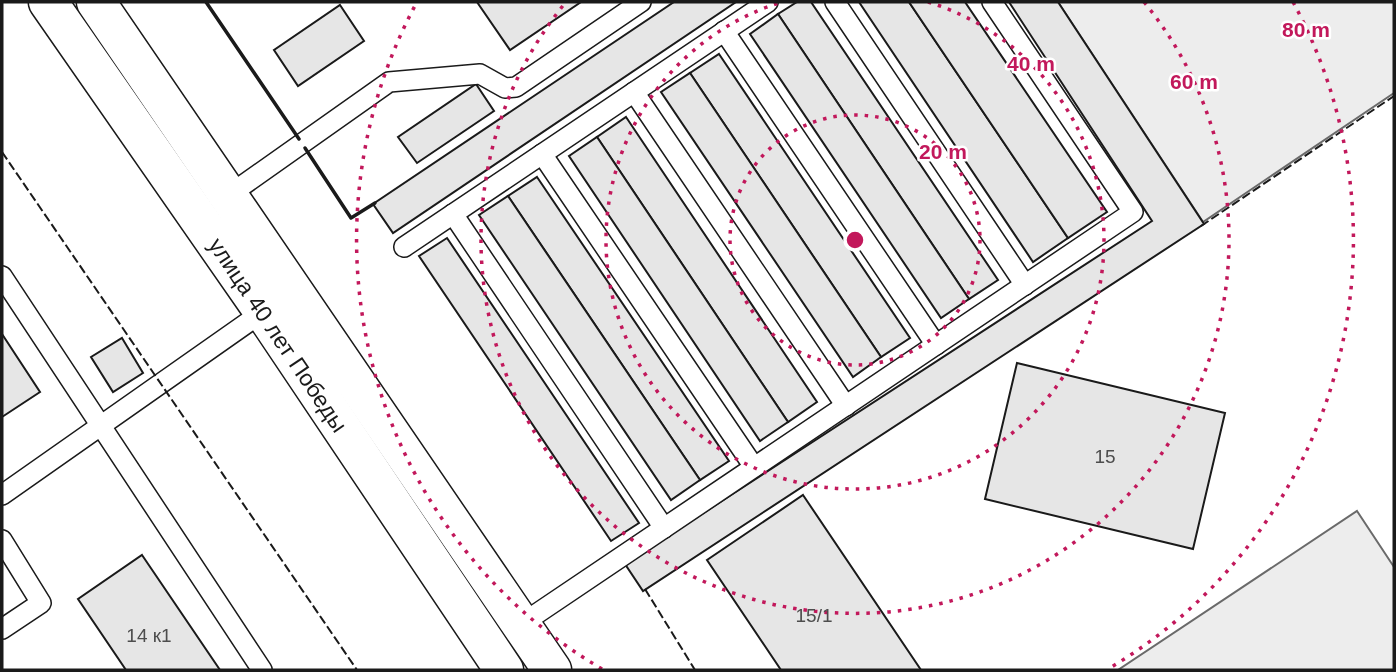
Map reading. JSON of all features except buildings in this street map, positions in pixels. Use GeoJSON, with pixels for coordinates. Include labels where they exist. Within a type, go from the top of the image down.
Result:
{"type":"FeatureCollection","features":[{"type":"Feature","properties":{"kind":"main road","name":"улица 40 лет Победы"},"geometry":{"type":"LineString","coordinates":[[48,2],[278,301],[552,670]]}},
{"type":"Feature","properties":{"kind":"main road","name":"улица 40 лет Победы"},"geometry":{"type":"LineString","coordinates":[[96,2],[229,195],[278,301],[504,670]]}},
{"type":"Feature","properties":{"kind":"lane"},"geometry":{"type":"LineString","coordinates":[[229,195],[389,82],[480,74],[505,88],[516,87],[641,2]]}},
{"type":"Feature","properties":{"kind":"lane"},"geometry":{"type":"LineString","coordinates":[[404,247],[768,2]]}},
{"type":"Feature","properties":{"kind":"lane"},"geometry":{"type":"LineString","coordinates":[[835,2],[1025,285]]}},
{"type":"Feature","properties":{"kind":"lane"},"geometry":{"type":"LineString","coordinates":[[520,625],[1133,212],[992,2]]}},
{"type":"Feature","properties":{"kind":"lane"},"geometry":{"type":"LineString","coordinates":[[724,31],[936,345]]}},
{"type":"Feature","properties":{"kind":"lane"},"geometry":{"type":"LineString","coordinates":[[634,92],[845,406]]}},
{"type":"Feature","properties":{"kind":"lane"},"geometry":{"type":"LineString","coordinates":[[542,154],[754,467]]}},
{"type":"Feature","properties":{"kind":"lane"},"geometry":{"type":"LineString","coordinates":[[453,214],[664,528]]}},
{"type":"Feature","properties":{"kind":"lane"},"geometry":{"type":"LineString","coordinates":[[2,276],[262,670]]}},
{"type":"Feature","properties":{"kind":"lane"},"geometry":{"type":"LineString","coordinates":[[2,495],[278,301]]}},
{"type":"Feature","properties":{"kind":"lane"},"geometry":{"type":"LineString","coordinates":[[2,540],[41,603],[2,629]]}},
{"type":"Feature","properties":{"kind":"shaded area"},"geometry":{"type":"Polygon","coordinates":[[[1058,2],[1394,2],[1394,93],[1203,222],[1058,2]]]}},
{"type":"Feature","properties":{"kind":"shaded area"},"geometry":{"type":"Polygon","coordinates":[[[1357,511],[1394,567],[1394,670],[1118,670],[1357,511]]]}},
{"type":"Feature","properties":{"kind":"fence"},"geometry":{"type":"LineString","coordinates":[[1201,226],[1394,96]]}},
{"type":"Feature","properties":{"kind":"fence"},"geometry":{"type":"LineString","coordinates":[[2,152],[357,670]]}},
{"type":"Feature","properties":{"kind":"fence"},"geometry":{"type":"LineString","coordinates":[[645,589],[695,670]]}},
{"type":"Feature","properties":{"kind":"wall"},"geometry":{"type":"LineString","coordinates":[[206,2],[299,139]]}},
{"type":"Feature","properties":{"kind":"wall"},"geometry":{"type":"LineString","coordinates":[[305,148],[351,218],[375,203]]}}]}
